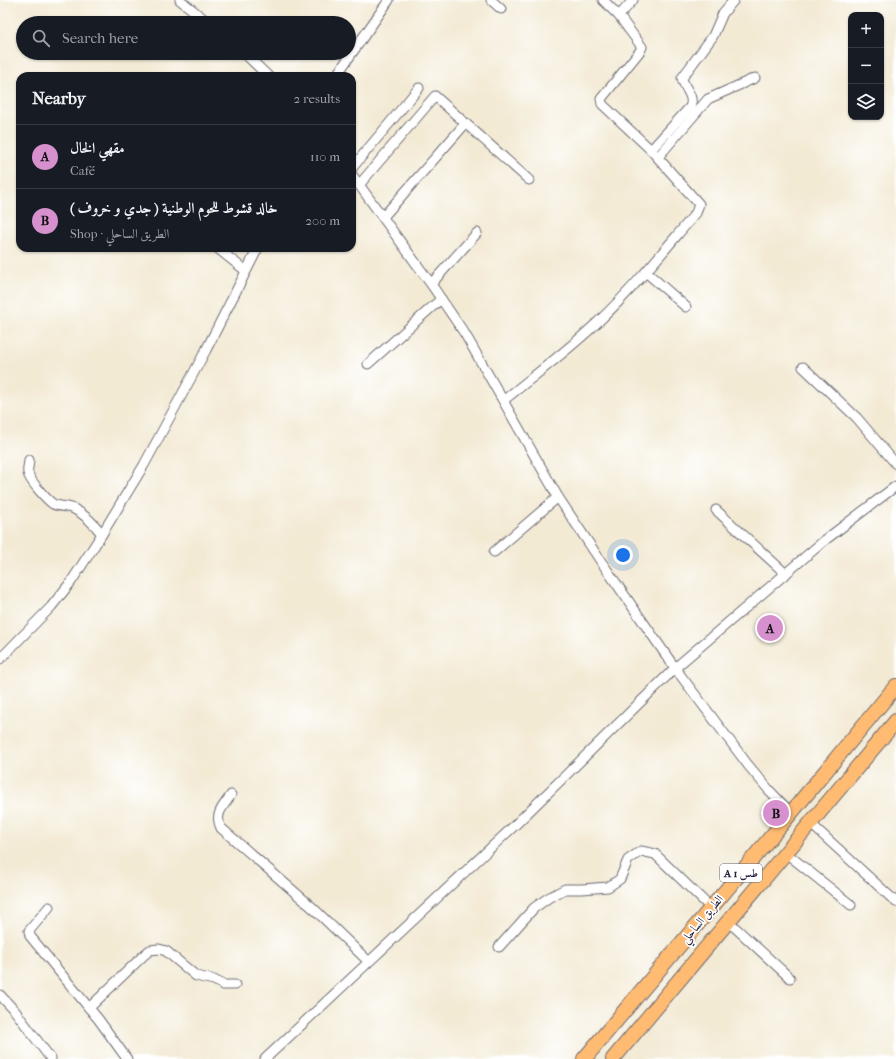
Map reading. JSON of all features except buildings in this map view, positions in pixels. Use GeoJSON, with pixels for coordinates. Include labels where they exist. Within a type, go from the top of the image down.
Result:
{"type":"FeatureCollection","features":[{"type":"Feature","properties":{"kind":"highway","name":"الطريق الساحلي"},"geometry":{"type":"LineString","coordinates":[[584,1059],[896,686]]}},
{"type":"Feature","properties":{"kind":"highway","name":"الطريق الساحلي"},"geometry":{"type":"LineString","coordinates":[[613,1059],[896,720]]}},
{"type":"Feature","properties":{"kind":"street"},"geometry":{"type":"LineString","coordinates":[[180,0],[200,16]]}},
{"type":"Feature","properties":{"kind":"street"},"geometry":{"type":"LineString","coordinates":[[356,47],[389,0]]}},
{"type":"Feature","properties":{"kind":"street"},"geometry":{"type":"LineString","coordinates":[[490,0],[501,9]]}},
{"type":"Feature","properties":{"kind":"street"},"geometry":{"type":"LineString","coordinates":[[504,400],[601,320],[646,272],[696,213],[699,204],[658,157],[601,101],[601,99],[642,47],[619,16],[603,0]]}},
{"type":"Feature","properties":{"kind":"street"},"geometry":{"type":"LineString","coordinates":[[619,16],[633,0]]}},
{"type":"Feature","properties":{"kind":"street"},"geometry":{"type":"LineString","coordinates":[[651,150],[692,104],[691,97],[682,78],[713,36],[722,12],[734,0]]}},
{"type":"Feature","properties":{"kind":"street"},"geometry":{"type":"LineString","coordinates":[[251,60],[264,72]]}},
{"type":"Feature","properties":{"kind":"street"},"geometry":{"type":"LineString","coordinates":[[339,72],[347,60]]}},
{"type":"Feature","properties":{"kind":"street"},"geometry":{"type":"LineString","coordinates":[[658,157],[708,99],[755,78]]}},
{"type":"Feature","properties":{"kind":"street"},"geometry":{"type":"LineString","coordinates":[[356,163],[419,88]]}},
{"type":"Feature","properties":{"kind":"street"},"geometry":{"type":"LineString","coordinates":[[360,185],[434,97],[438,98],[465,124],[529,180]]}},
{"type":"Feature","properties":{"kind":"street"},"geometry":{"type":"LineString","coordinates":[[382,217],[465,124]]}},
{"type":"Feature","properties":{"kind":"street"},"geometry":{"type":"LineString","coordinates":[[356,180],[431,284],[465,334],[558,497],[598,557],[675,668],[748,765],[791,813]]}},
{"type":"Feature","properties":{"kind":"street"},"geometry":{"type":"LineString","coordinates":[[431,284],[477,233]]}},
{"type":"Feature","properties":{"kind":"street"},"geometry":{"type":"LineString","coordinates":[[222,252],[246,271]]}},
{"type":"Feature","properties":{"kind":"street"},"geometry":{"type":"LineString","coordinates":[[1,655],[51,607],[72,582],[144,465],[206,350],[256,252]]}},
{"type":"Feature","properties":{"kind":"street"},"geometry":{"type":"LineString","coordinates":[[646,272],[686,307]]}},
{"type":"Feature","properties":{"kind":"street"},"geometry":{"type":"LineString","coordinates":[[368,364],[441,299]]}},
{"type":"Feature","properties":{"kind":"street"},"geometry":{"type":"LineString","coordinates":[[803,367],[857,418],[896,464]]}},
{"type":"Feature","properties":{"kind":"street"},"geometry":{"type":"LineString","coordinates":[[30,460],[28,473],[34,485],[54,504],[75,510],[96,526],[102,534]]}},
{"type":"Feature","properties":{"kind":"street"},"geometry":{"type":"LineString","coordinates":[[265,1059],[514,826],[675,668],[825,540],[896,486]]}},
{"type":"Feature","properties":{"kind":"street"},"geometry":{"type":"LineString","coordinates":[[494,552],[558,497]]}},
{"type":"Feature","properties":{"kind":"street"},"geometry":{"type":"LineString","coordinates":[[716,510],[786,574]]}},
{"type":"Feature","properties":{"kind":"street"},"geometry":{"type":"LineString","coordinates":[[231,795],[218,815],[217,821],[221,828],[313,908],[368,961]]}},
{"type":"Feature","properties":{"kind":"street"},"geometry":{"type":"LineString","coordinates":[[810,823],[896,902]]}},
{"type":"Feature","properties":{"kind":"street"},"geometry":{"type":"LineString","coordinates":[[499,947],[534,908],[548,898],[565,889],[608,887],[620,879],[628,860],[641,851],[654,854],[711,908]]}},
{"type":"Feature","properties":{"kind":"street"},"geometry":{"type":"LineString","coordinates":[[786,853],[851,905]]}},
{"type":"Feature","properties":{"kind":"street"},"geometry":{"type":"LineString","coordinates":[[49,907],[29,931],[30,936],[99,1020],[127,1059]]}},
{"type":"Feature","properties":{"kind":"street"},"geometry":{"type":"LineString","coordinates":[[728,921],[790,978]]}},
{"type":"Feature","properties":{"kind":"street"},"geometry":{"type":"LineString","coordinates":[[89,1008],[144,954],[150,950],[159,949],[166,951],[196,976],[217,981],[223,985],[235,985]]}},
{"type":"Feature","properties":{"kind":"street"},"geometry":{"type":"LineString","coordinates":[[0,995],[15,1011],[51,1059]]}},
{"type":"Feature","properties":{"kind":"place","name":"مقهي الخال"},"geometry":{"type":"Point","coordinates":[770,628]}},
{"type":"Feature","properties":{"kind":"place","name":"خالد قشوط للحوم الوطنية ( جدي و خروف )"},"geometry":{"type":"Point","coordinates":[776,813]}}]}
